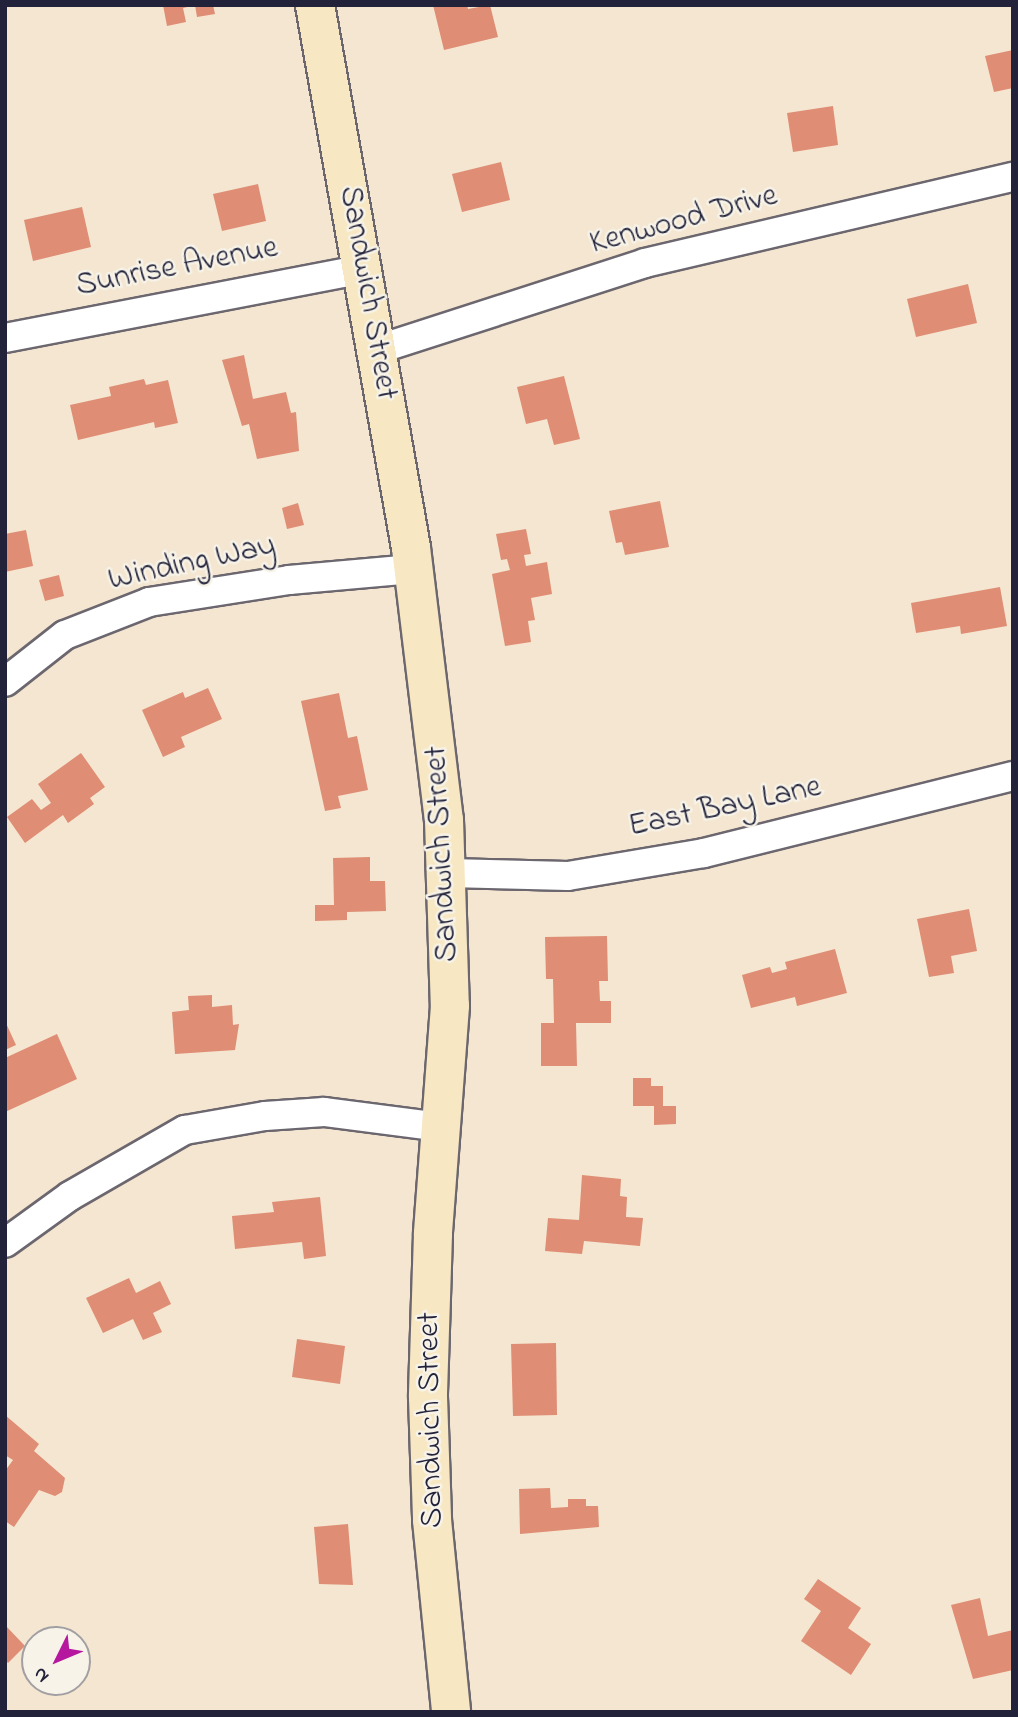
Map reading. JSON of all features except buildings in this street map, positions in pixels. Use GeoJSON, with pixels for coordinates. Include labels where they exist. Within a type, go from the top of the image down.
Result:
{"type":"FeatureCollection","features":[{"type":"Feature","properties":{"kind":"street","name":"Sandwich Street"},"geometry":{"type":"LineString","coordinates":[[315,5],[413,569],[434,713],[449,873],[450,1006],[430,1286],[428,1436],[435,1557],[451,1712]]}},
{"type":"Feature","properties":{"kind":"street","name":"Kenwood Drive"},"geometry":{"type":"LineString","coordinates":[[376,350],[645,263],[1013,177]]}},
{"type":"Feature","properties":{"kind":"street","name":"Sunrise Avenue"},"geometry":{"type":"LineString","coordinates":[[5,338],[362,269]]}},
{"type":"Feature","properties":{"kind":"street","name":"Winding Way"},"geometry":{"type":"LineString","coordinates":[[5,682],[65,635],[149,602],[289,580],[413,569]]}},
{"type":"Feature","properties":{"kind":"street","name":"East Bay Lane"},"geometry":{"type":"LineString","coordinates":[[449,873],[568,876],[704,853],[1013,776]]}},
{"type":"Feature","properties":{"kind":"street"},"geometry":{"type":"LineString","coordinates":[[5,1244],[69,1196],[185,1130],[251,1117],[324,1112],[441,1127]]}}]}
